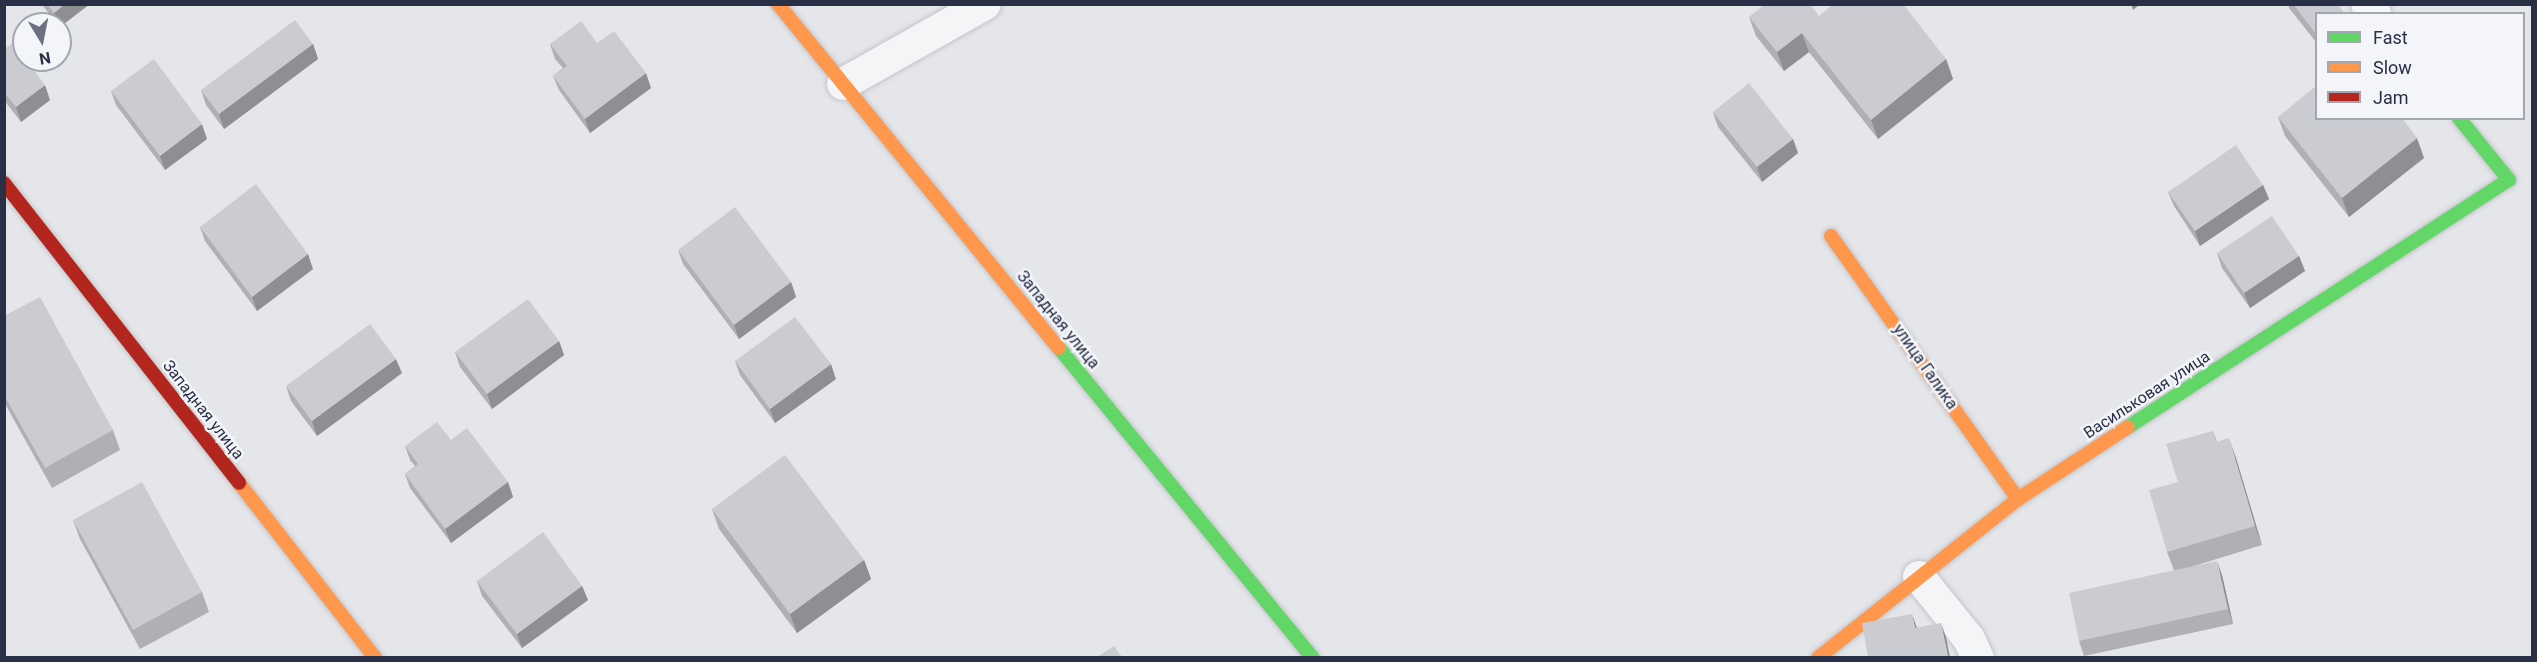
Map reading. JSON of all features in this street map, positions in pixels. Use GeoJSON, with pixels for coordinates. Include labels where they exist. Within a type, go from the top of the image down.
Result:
{"type":"FeatureCollection","features":[{"type":"Feature","properties":{"kind":"street","name":"Западная улица"},"geometry":{"type":"LineString","coordinates":[[778,4],[1313,657]]}},
{"type":"Feature","properties":{"kind":"street"},"geometry":{"type":"LineString","coordinates":[[843,84],[985,4]]}},
{"type":"Feature","properties":{"kind":"street","name":"Васильковая улица"},"geometry":{"type":"LineString","coordinates":[[1818,657],[2018,499],[2509,180],[2461,120]]}},
{"type":"Feature","properties":{"kind":"street","name":"Западная улица"},"geometry":{"type":"LineString","coordinates":[[4,183],[375,657]]}},
{"type":"Feature","properties":{"kind":"street","name":"улица Галика"},"geometry":{"type":"LineString","coordinates":[[1831,236],[2018,499]]}},
{"type":"Feature","properties":{"kind":"street"},"geometry":{"type":"LineString","coordinates":[[1919,578],[1970,639],[1978,657]]}},
{"type":"Feature","properties":{"kind":"building"},"geometry":{"type":"Polygon","coordinates":[[[47,4],[65,4],[55,12],[47,4]]]}},
{"type":"Feature","properties":{"kind":"building"},"geometry":{"type":"Polygon","coordinates":[[[1765,4],[1810,4],[1819,16],[1833,4],[1903,4],[1946,59],[1871,120],[1802,33],[1777,52],[1749,17],[1765,4]]]}},
{"type":"Feature","properties":{"kind":"building"},"geometry":{"type":"Polygon","coordinates":[[[2293,4],[2338,4],[2344,12],[2315,12],[2315,33],[2293,4]]]}},
{"type":"Feature","properties":{"kind":"building"},"geometry":{"type":"Polygon","coordinates":[[[295,20],[313,44],[219,114],[201,90],[295,20]]]}},
{"type":"Feature","properties":{"kind":"building"},"geometry":{"type":"Polygon","coordinates":[[[581,21],[597,43],[614,31],[646,73],[585,119],[553,76],[567,66],[550,44],[581,21]]]}},
{"type":"Feature","properties":{"kind":"building"},"geometry":{"type":"Polygon","coordinates":[[[12,44],[12,72],[35,72],[45,85],[16,107],[4,92],[4,49],[12,44]]]}},
{"type":"Feature","properties":{"kind":"building"},"geometry":{"type":"Polygon","coordinates":[[[154,59],[202,124],[160,156],[111,91],[154,59]]]}},
{"type":"Feature","properties":{"kind":"building"},"geometry":{"type":"Polygon","coordinates":[[[1749,83],[1793,139],[1757,167],[1713,112],[1749,83]]]}},
{"type":"Feature","properties":{"kind":"building"},"geometry":{"type":"Polygon","coordinates":[[[2315,87],[2315,120],[2404,120],[2417,138],[2342,198],[2278,117],[2315,87]]]}},
{"type":"Feature","properties":{"kind":"building"},"geometry":{"type":"Polygon","coordinates":[[[2236,145],[2263,185],[2195,231],[2168,192],[2236,145]]]}},
{"type":"Feature","properties":{"kind":"building"},"geometry":{"type":"Polygon","coordinates":[[[256,184],[308,254],[252,297],[200,227],[256,184]]]}},
{"type":"Feature","properties":{"kind":"building"},"geometry":{"type":"Polygon","coordinates":[[[735,207],[791,282],[734,325],[678,250],[735,207]]]}},
{"type":"Feature","properties":{"kind":"building"},"geometry":{"type":"Polygon","coordinates":[[[2272,216],[2299,256],[2244,293],[2217,253],[2272,216]]]}},
{"type":"Feature","properties":{"kind":"building"},"geometry":{"type":"Polygon","coordinates":[[[40,297],[113,430],[45,468],[4,395],[4,316],[40,297]]]}},
{"type":"Feature","properties":{"kind":"building"},"geometry":{"type":"Polygon","coordinates":[[[528,299],[559,341],[487,394],[455,352],[528,299]]]}},
{"type":"Feature","properties":{"kind":"building"},"geometry":{"type":"Polygon","coordinates":[[[795,317],[831,364],[770,409],[735,361],[795,317]]]}},
{"type":"Feature","properties":{"kind":"building"},"geometry":{"type":"Polygon","coordinates":[[[370,324],[396,359],[312,421],[286,386],[370,324]]]}},
{"type":"Feature","properties":{"kind":"building"},"geometry":{"type":"Polygon","coordinates":[[[437,422],[451,440],[467,428],[508,482],[445,529],[405,474],[418,464],[405,446],[437,422]]]}},
{"type":"Feature","properties":{"kind":"building"},"geometry":{"type":"Polygon","coordinates":[[[2213,431],[2216,442],[2229,438],[2255,526],[2167,552],[2149,490],[2178,482],[2166,444],[2213,431]]]}},
{"type":"Feature","properties":{"kind":"building"},"geometry":{"type":"Polygon","coordinates":[[[785,455],[864,560],[790,614],[712,509],[785,455]]]}},
{"type":"Feature","properties":{"kind":"building"},"geometry":{"type":"Polygon","coordinates":[[[142,482],[202,592],[133,630],[73,520],[142,482]]]}},
{"type":"Feature","properties":{"kind":"building"},"geometry":{"type":"Polygon","coordinates":[[[543,532],[582,586],[517,634],[477,581],[543,532]]]}},
{"type":"Feature","properties":{"kind":"building"},"geometry":{"type":"Polygon","coordinates":[[[2217,561],[2228,609],[2079,641],[2069,593],[2217,561]]]}},
{"type":"Feature","properties":{"kind":"building"},"geometry":{"type":"Polygon","coordinates":[[[1912,614],[1915,628],[1941,623],[1948,657],[1868,657],[1862,623],[1912,614]]]}},
{"type":"Feature","properties":{"kind":"building"},"geometry":{"type":"Polygon","coordinates":[[[1114,646],[1122,657],[1097,657],[1114,646]]]}},
{"type":"Feature","properties":{"kind":"traffic: fast"},"geometry":{"type":"LineString","coordinates":[[2128,427],[2509,180],[2461,120]]}},
{"type":"Feature","properties":{"kind":"traffic: fast"},"geometry":{"type":"LineString","coordinates":[[1059,348],[1313,658]]}},
{"type":"Feature","properties":{"kind":"traffic: slow"},"geometry":{"type":"LineString","coordinates":[[778,4],[1059,348]]}},
{"type":"Feature","properties":{"kind":"traffic: slow"},"geometry":{"type":"LineString","coordinates":[[1831,236],[2018,499]]}},
{"type":"Feature","properties":{"kind":"traffic: slow"},"geometry":{"type":"LineString","coordinates":[[1818,658],[2018,499],[2128,427]]}},
{"type":"Feature","properties":{"kind":"traffic: slow"},"geometry":{"type":"LineString","coordinates":[[239,483],[375,658]]}},
{"type":"Feature","properties":{"kind":"traffic: jam"},"geometry":{"type":"LineString","coordinates":[[4,183],[239,483]]}}]}
